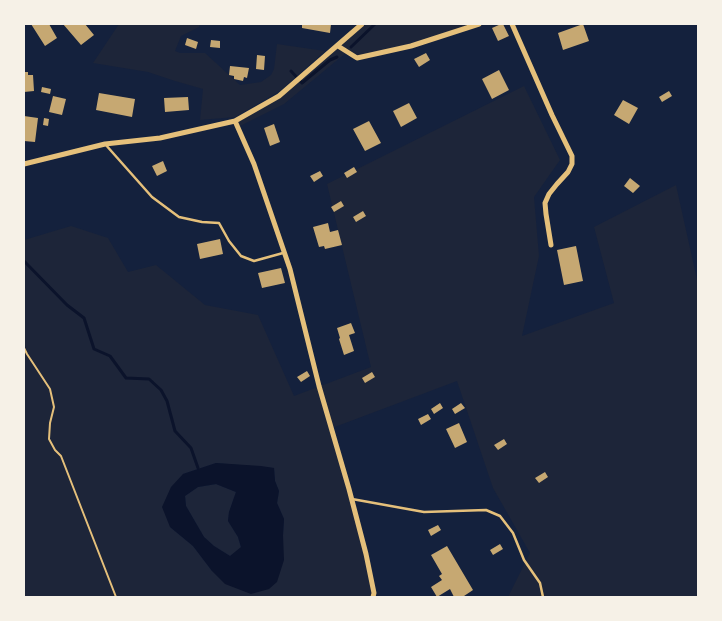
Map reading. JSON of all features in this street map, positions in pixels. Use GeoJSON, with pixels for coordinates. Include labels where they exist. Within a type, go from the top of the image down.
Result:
{"type":"FeatureCollection","features":[{"type":"Feature","properties":{"kind":"street"},"geometry":{"type":"LineString","coordinates":[[24,164],[105,144],[160,138],[234,121],[280,96],[362,24]]}},
{"type":"Feature","properties":{"kind":"street"},"geometry":{"type":"LineString","coordinates":[[338,46],[357,58],[411,46],[479,24]]}},
{"type":"Feature","properties":{"kind":"street"},"geometry":{"type":"LineString","coordinates":[[512,24],[572,156],[572,164],[568,172],[549,194],[546,203],[551,245]]}},
{"type":"Feature","properties":{"kind":"street"},"geometry":{"type":"LineString","coordinates":[[234,121],[254,164],[285,252],[319,386],[352,499],[366,554],[374,593],[373,597]]}},
{"type":"Feature","properties":{"kind":"lane"},"geometry":{"type":"LineString","coordinates":[[105,144],[152,198],[179,217],[202,222],[219,223],[229,241],[241,256],[254,262],[285,252]]}},
{"type":"Feature","properties":{"kind":"lane"},"geometry":{"type":"LineString","coordinates":[[352,499],[424,512],[486,510],[500,516],[513,533],[524,560],[540,583],[543,597]]}},
{"type":"Feature","properties":{"kind":"path"},"geometry":{"type":"LineString","coordinates":[[24,348],[50,389],[54,407],[49,439],[61,456],[116,597]]}},
{"type":"Feature","properties":{"kind":"shaded area"},"geometry":{"type":"Polygon","coordinates":[[[119,24],[200,24],[199,27],[181,36],[175,51],[180,53],[205,53],[240,85],[261,82],[271,75],[274,69],[277,44],[325,51],[280,91],[235,117],[200,120],[203,89],[148,72],[93,63],[119,24]]]}},
{"type":"Feature","properties":{"kind":"shaded area"},"geometry":{"type":"Polygon","coordinates":[[[361,24],[477,24],[411,46],[357,58],[347,52],[284,104],[240,126],[235,121],[279,96],[361,24]]]}},
{"type":"Feature","properties":{"kind":"shaded area"},"geometry":{"type":"Polygon","coordinates":[[[524,86],[560,160],[534,197],[539,256],[522,336],[614,303],[594,227],[676,185],[698,284],[698,597],[508,597],[530,553],[493,488],[457,381],[332,428],[375,597],[24,597],[24,240],[71,226],[108,238],[128,272],[156,265],[205,305],[258,315],[294,396],[371,367],[327,184],[524,86]],[[216,463],[183,474],[170,527],[193,546],[212,571],[283,535],[284,519],[277,503],[279,491],[275,481],[274,468],[216,463]]]}},
{"type":"Feature","properties":{"kind":"shaded area"},"geometry":{"type":"Polygon","coordinates":[[[216,463],[274,468],[275,481],[279,491],[277,503],[284,519],[284,560],[277,582],[269,589],[251,594],[225,584],[212,571],[193,546],[170,527],[162,507],[171,487],[183,474],[216,463]],[[216,484],[198,487],[185,496],[186,506],[204,537],[230,556],[241,547],[238,537],[228,521],[236,492],[216,484]]]}},
{"type":"Feature","properties":{"kind":"shaded area"},"geometry":{"type":"Polygon","coordinates":[[[216,484],[236,492],[228,521],[238,537],[241,548],[230,556],[204,537],[186,506],[185,496],[198,487],[216,484]]]}},
{"type":"Feature","properties":{"kind":"building"},"geometry":{"type":"Polygon","coordinates":[[[31,24],[49,24],[57,38],[45,46],[31,24]]]}},
{"type":"Feature","properties":{"kind":"building"},"geometry":{"type":"Polygon","coordinates":[[[63,24],[85,24],[94,35],[81,45],[63,24]]]}},
{"type":"Feature","properties":{"kind":"building"},"geometry":{"type":"Polygon","coordinates":[[[302,24],[331,24],[330,33],[302,28],[302,24]]]}},
{"type":"Feature","properties":{"kind":"building"},"geometry":{"type":"Polygon","coordinates":[[[503,24],[509,36],[498,41],[492,28],[503,24]]]}},
{"type":"Feature","properties":{"kind":"building"},"geometry":{"type":"Polygon","coordinates":[[[583,24],[589,41],[563,50],[558,33],[583,24]]]}},
{"type":"Feature","properties":{"kind":"building"},"geometry":{"type":"Polygon","coordinates":[[[187,38],[198,42],[196,49],[185,45],[187,38]]]}},
{"type":"Feature","properties":{"kind":"building"},"geometry":{"type":"Polygon","coordinates":[[[211,40],[220,41],[220,48],[210,47],[211,40]]]}},
{"type":"Feature","properties":{"kind":"building"},"geometry":{"type":"Polygon","coordinates":[[[426,53],[430,60],[419,67],[414,59],[426,53]]]}},
{"type":"Feature","properties":{"kind":"building"},"geometry":{"type":"Polygon","coordinates":[[[257,55],[265,56],[264,70],[256,69],[257,55]]]}},
{"type":"Feature","properties":{"kind":"building"},"geometry":{"type":"Polygon","coordinates":[[[230,66],[249,68],[247,78],[244,77],[243,81],[234,79],[234,76],[229,75],[230,66]]]}},
{"type":"Feature","properties":{"kind":"building"},"geometry":{"type":"Polygon","coordinates":[[[499,70],[509,90],[492,99],[482,79],[499,70]]]}},
{"type":"Feature","properties":{"kind":"building"},"geometry":{"type":"Polygon","coordinates":[[[24,72],[28,72],[28,75],[33,75],[34,91],[24,92],[24,72]]]}},
{"type":"Feature","properties":{"kind":"building"},"geometry":{"type":"Polygon","coordinates":[[[42,87],[51,89],[50,94],[41,92],[42,87]]]}},
{"type":"Feature","properties":{"kind":"building"},"geometry":{"type":"Polygon","coordinates":[[[669,91],[672,96],[662,102],[659,97],[669,91]]]}},
{"type":"Feature","properties":{"kind":"building"},"geometry":{"type":"Polygon","coordinates":[[[99,93],[135,99],[132,117],[96,110],[99,93]]]}},
{"type":"Feature","properties":{"kind":"building"},"geometry":{"type":"Polygon","coordinates":[[[53,96],[66,99],[62,115],[49,112],[53,96]]]}},
{"type":"Feature","properties":{"kind":"building"},"geometry":{"type":"Polygon","coordinates":[[[188,97],[189,110],[165,112],[164,98],[188,97]]]}},
{"type":"Feature","properties":{"kind":"building"},"geometry":{"type":"Polygon","coordinates":[[[623,100],[638,108],[629,124],[614,115],[623,100]]]}},
{"type":"Feature","properties":{"kind":"building"},"geometry":{"type":"Polygon","coordinates":[[[409,103],[417,118],[401,127],[393,111],[409,103]]]}},
{"type":"Feature","properties":{"kind":"building"},"geometry":{"type":"Polygon","coordinates":[[[24,116],[38,118],[35,142],[24,141],[24,116]]]}},
{"type":"Feature","properties":{"kind":"building"},"geometry":{"type":"Polygon","coordinates":[[[44,118],[49,119],[48,126],[43,125],[44,118]]]}},
{"type":"Feature","properties":{"kind":"building"},"geometry":{"type":"Polygon","coordinates":[[[369,121],[381,143],[365,151],[353,129],[369,121]]]}},
{"type":"Feature","properties":{"kind":"building"},"geometry":{"type":"Polygon","coordinates":[[[274,124],[280,142],[270,146],[264,128],[274,124]]]}},
{"type":"Feature","properties":{"kind":"building"},"geometry":{"type":"Polygon","coordinates":[[[163,161],[167,171],[157,176],[152,166],[163,161]]]}},
{"type":"Feature","properties":{"kind":"building"},"geometry":{"type":"Polygon","coordinates":[[[354,167],[357,172],[347,178],[344,173],[354,167]]]}},
{"type":"Feature","properties":{"kind":"building"},"geometry":{"type":"Polygon","coordinates":[[[320,171],[323,176],[314,182],[310,176],[320,171]]]}},
{"type":"Feature","properties":{"kind":"building"},"geometry":{"type":"Polygon","coordinates":[[[630,178],[640,186],[633,193],[624,186],[630,178]]]}},
{"type":"Feature","properties":{"kind":"building"},"geometry":{"type":"Polygon","coordinates":[[[341,201],[344,206],[334,212],[331,207],[341,201]]]}},
{"type":"Feature","properties":{"kind":"building"},"geometry":{"type":"Polygon","coordinates":[[[363,211],[366,216],[356,222],[353,217],[363,211]]]}},
{"type":"Feature","properties":{"kind":"building"},"geometry":{"type":"Polygon","coordinates":[[[328,223],[330,232],[338,230],[342,245],[325,249],[324,246],[319,247],[313,227],[328,223]]]}},
{"type":"Feature","properties":{"kind":"building"},"geometry":{"type":"Polygon","coordinates":[[[220,239],[223,254],[200,259],[197,244],[220,239]]]}},
{"type":"Feature","properties":{"kind":"building"},"geometry":{"type":"Polygon","coordinates":[[[576,246],[583,281],[564,285],[557,250],[576,246]]]}},
{"type":"Feature","properties":{"kind":"building"},"geometry":{"type":"Polygon","coordinates":[[[281,268],[285,283],[262,288],[258,273],[281,268]]]}},
{"type":"Feature","properties":{"kind":"building"},"geometry":{"type":"Polygon","coordinates":[[[351,323],[355,333],[349,335],[354,351],[344,355],[337,328],[351,323]]]}},
{"type":"Feature","properties":{"kind":"building"},"geometry":{"type":"Polygon","coordinates":[[[307,371],[310,376],[301,382],[297,377],[307,371]]]}},
{"type":"Feature","properties":{"kind":"building"},"geometry":{"type":"Polygon","coordinates":[[[372,372],[375,377],[365,383],[362,378],[372,372]]]}},
{"type":"Feature","properties":{"kind":"building"},"geometry":{"type":"Polygon","coordinates":[[[440,403],[443,408],[434,414],[431,409],[440,403]]]}},
{"type":"Feature","properties":{"kind":"building"},"geometry":{"type":"Polygon","coordinates":[[[461,403],[465,408],[455,414],[452,409],[461,403]]]}},
{"type":"Feature","properties":{"kind":"building"},"geometry":{"type":"Polygon","coordinates":[[[428,414],[431,419],[421,425],[418,419],[428,414]]]}},
{"type":"Feature","properties":{"kind":"building"},"geometry":{"type":"Polygon","coordinates":[[[459,423],[467,442],[455,448],[446,429],[459,423]]]}},
{"type":"Feature","properties":{"kind":"building"},"geometry":{"type":"Polygon","coordinates":[[[504,439],[507,444],[498,450],[494,445],[504,439]]]}},
{"type":"Feature","properties":{"kind":"building"},"geometry":{"type":"Polygon","coordinates":[[[545,472],[548,477],[539,483],[535,478],[545,472]]]}},
{"type":"Feature","properties":{"kind":"building"},"geometry":{"type":"Polygon","coordinates":[[[438,525],[441,530],[431,536],[428,530],[438,525]]]}},
{"type":"Feature","properties":{"kind":"building"},"geometry":{"type":"Polygon","coordinates":[[[500,544],[503,549],[493,555],[490,550],[500,544]]]}},
{"type":"Feature","properties":{"kind":"building"},"geometry":{"type":"Polygon","coordinates":[[[447,546],[473,590],[465,597],[454,597],[450,589],[437,597],[431,587],[442,580],[439,576],[442,574],[431,555],[447,546]]]}},
{"type":"Feature","properties":{"kind":"waterway"},"geometry":{"type":"LineString","coordinates":[[351,47],[375,24]]}},
{"type":"Feature","properties":{"kind":"waterway"},"geometry":{"type":"LineString","coordinates":[[291,71],[302,83],[330,60],[337,57]]}},
{"type":"Feature","properties":{"kind":"waterway"},"geometry":{"type":"LineString","coordinates":[[24,261],[67,305],[84,318],[94,349],[110,356],[126,378],[149,379],[161,390],[167,401],[175,431],[191,448],[198,468]]}}]}
